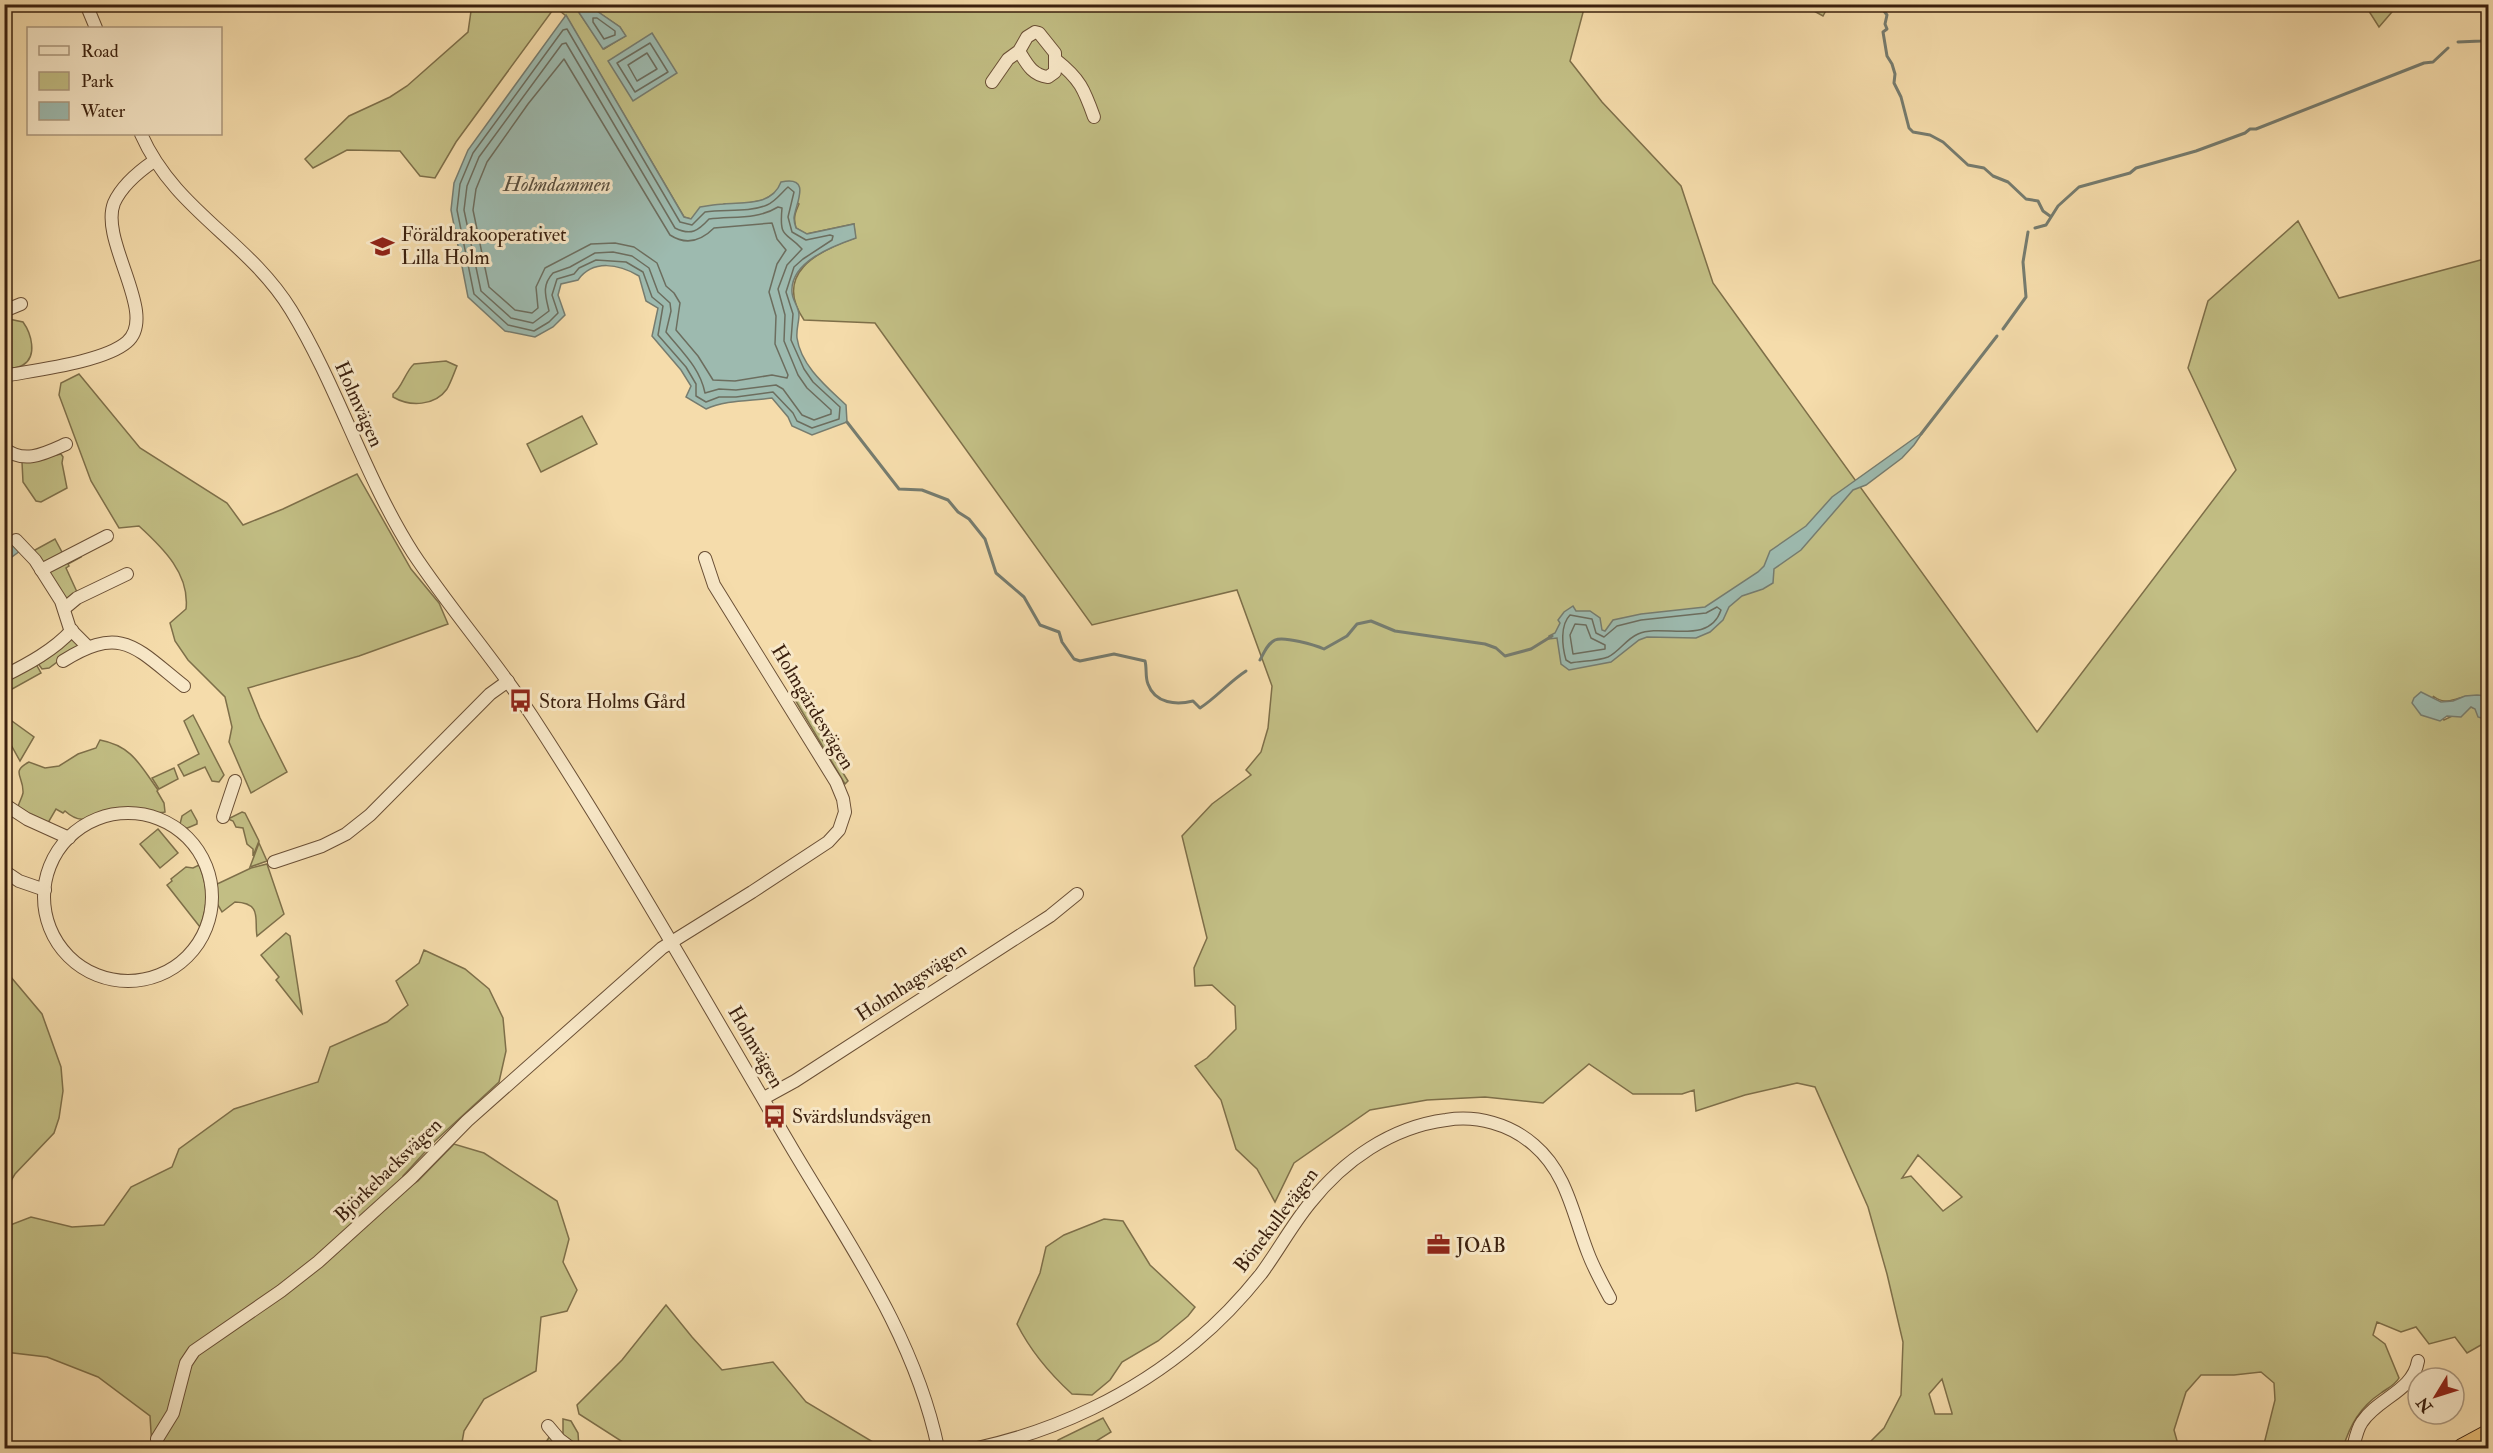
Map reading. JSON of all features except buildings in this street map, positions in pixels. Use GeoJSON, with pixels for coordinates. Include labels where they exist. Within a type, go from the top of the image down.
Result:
{"type":"FeatureCollection","features":[{"type":"Feature","properties":{"kind":"highway"},"geometry":{"type":"LineString","coordinates":[[2462,1449],[2488,1434]]}},
{"type":"Feature","properties":{"kind":"street"},"geometry":{"type":"LineString","coordinates":[[86,4],[96,27]]}},
{"type":"Feature","properties":{"kind":"street"},"geometry":{"type":"LineString","coordinates":[[992,82],[1008,59],[1019,51],[1027,38],[1035,32],[1039,33],[1055,53],[1056,72],[1048,77],[1038,76],[1030,69],[1019,51]]}},
{"type":"Feature","properties":{"kind":"street"},"geometry":{"type":"LineString","coordinates":[[1056,60],[1083,86],[1094,117]]}},
{"type":"Feature","properties":{"kind":"street","name":"Holmvägen"},"geometry":{"type":"LineString","coordinates":[[142,135],[154,160],[181,196],[257,266],[282,297],[310,345],[368,472],[395,524],[437,587],[508,681],[673,943],[872,1280],[894,1321],[921,1382],[938,1449]]}},
{"type":"Feature","properties":{"kind":"street"},"geometry":{"type":"LineString","coordinates":[[4,376],[68,363],[114,350],[127,342],[135,332],[137,313],[115,237],[113,205],[126,184],[154,160]]}},
{"type":"Feature","properties":{"kind":"street"},"geometry":{"type":"LineString","coordinates":[[4,311],[21,304]]}},
{"type":"Feature","properties":{"kind":"street"},"geometry":{"type":"LineString","coordinates":[[4,448],[12,454],[29,457],[45,454],[66,444]]}},
{"type":"Feature","properties":{"kind":"street"},"geometry":{"type":"LineString","coordinates":[[41,570],[108,536]]}},
{"type":"Feature","properties":{"kind":"street"},"geometry":{"type":"LineString","coordinates":[[16,540],[29,552],[65,608],[66,620],[72,630],[88,647]]}},
{"type":"Feature","properties":{"kind":"street","name":"Holmgärdesvägen"},"geometry":{"type":"LineString","coordinates":[[673,943],[821,848],[839,830],[844,812],[842,795],[830,770],[714,585],[705,558]]}},
{"type":"Feature","properties":{"kind":"street"},"geometry":{"type":"LineString","coordinates":[[65,608],[77,598],[127,574]]}},
{"type":"Feature","properties":{"kind":"street"},"geometry":{"type":"LineString","coordinates":[[4,676],[34,660],[61,641],[72,630]]}},
{"type":"Feature","properties":{"kind":"street"},"geometry":{"type":"LineString","coordinates":[[63,661],[88,647],[111,641],[130,646],[184,686]]}},
{"type":"Feature","properties":{"kind":"street"},"geometry":{"type":"LineString","coordinates":[[274,862],[322,846],[346,834],[370,815],[490,694],[508,681]]}},
{"type":"Feature","properties":{"kind":"street"},"geometry":{"type":"LineString","coordinates":[[223,817],[235,781]]}},
{"type":"Feature","properties":{"kind":"street"},"geometry":{"type":"LineString","coordinates":[[5,804],[27,819],[69,838]]}},
{"type":"Feature","properties":{"kind":"street"},"geometry":{"type":"LineString","coordinates":[[114,814],[140,814],[153,817],[175,828],[195,846],[209,874],[211,910],[204,934],[189,956],[179,964],[157,976],[131,981],[106,978],[82,967],[63,950],[46,916],[45,890],[54,859],[69,838],[89,823],[114,814]]}},
{"type":"Feature","properties":{"kind":"street"},"geometry":{"type":"LineString","coordinates":[[4,871],[19,881],[45,890]]}},
{"type":"Feature","properties":{"kind":"street","name":"Holmhagsvägen"},"geometry":{"type":"LineString","coordinates":[[764,1098],[795,1081],[1050,916],[1077,894]]}},
{"type":"Feature","properties":{"kind":"street","name":"Björkebacksvägen"},"geometry":{"type":"LineString","coordinates":[[157,1439],[173,1413],[186,1363],[194,1351],[281,1292],[318,1262],[411,1178],[467,1121],[662,948],[673,943]]}},
{"type":"Feature","properties":{"kind":"street","name":"Bönekullevägen"},"geometry":{"type":"LineString","coordinates":[[976,1449],[1012,1439],[1078,1415],[1116,1397],[1154,1374],[1193,1344],[1235,1304],[1279,1249],[1310,1202],[1337,1173],[1374,1146],[1402,1132],[1435,1121],[1465,1118],[1484,1120],[1514,1130],[1535,1145],[1562,1180],[1587,1252],[1610,1298]]}},
{"type":"Feature","properties":{"kind":"street"},"geometry":{"type":"LineString","coordinates":[[2353,1449],[2361,1423],[2408,1383],[2416,1372],[2418,1361]]}},
{"type":"Feature","properties":{"kind":"street"},"geometry":{"type":"LineString","coordinates":[[548,1426],[571,1449]]}},
{"type":"Feature","properties":{"kind":"green space"},"geometry":{"type":"Polygon","coordinates":[[[462,5],[574,5],[604,49],[625,36],[620,27],[588,5],[1585,5],[1570,61],[1602,102],[1681,186],[1713,283],[2037,732],[2236,470],[2188,368],[2208,301],[2298,221],[2339,298],[2488,258],[2488,696],[2467,696],[2444,701],[2433,696],[2444,720],[2471,707],[2488,712],[2488,1341],[2467,1353],[2455,1337],[2429,1344],[2416,1327],[2401,1332],[2377,1322],[2373,1335],[2385,1344],[2399,1378],[2362,1410],[2343,1448],[2263,1448],[2275,1400],[2274,1383],[2261,1372],[2201,1375],[2186,1392],[2174,1430],[2179,1448],[1864,1448],[1884,1428],[1901,1395],[1903,1342],[1868,1207],[1815,1087],[1797,1083],[1745,1095],[1696,1111],[1694,1090],[1682,1094],[1633,1094],[1589,1064],[1543,1103],[1485,1097],[1427,1100],[1370,1110],[1294,1163],[1275,1202],[1257,1169],[1236,1149],[1221,1100],[1195,1066],[1207,1058],[1236,1029],[1235,1006],[1212,985],[1195,986],[1194,968],[1207,938],[1182,836],[1212,804],[1251,775],[1246,770],[1261,752],[1268,728],[1272,686],[1237,590],[1092,625],[875,323],[804,320],[796,304],[794,290],[796,277],[814,258],[855,238],[854,224],[806,234],[796,228],[795,224],[799,204],[778,191],[764,200],[743,204],[724,204],[691,219],[684,217],[566,16],[555,7],[456,142],[435,178],[420,176],[400,151],[347,150],[313,168],[305,159],[349,116],[390,97],[407,86],[468,32],[471,11],[462,5]],[[1918,1155],[1902,1178],[1911,1176],[1943,1211],[1962,1197],[1918,1155]],[[1942,1379],[1929,1394],[1935,1414],[1952,1414],[1952,1413],[1942,1379]]]}},
{"type":"Feature","properties":{"kind":"green space"},"geometry":{"type":"Polygon","coordinates":[[[1803,5],[1829,5],[1823,16],[1803,5]]]}},
{"type":"Feature","properties":{"kind":"green space"},"geometry":{"type":"Polygon","coordinates":[[[2365,5],[2398,5],[2379,27],[2365,5]]]}},
{"type":"Feature","properties":{"kind":"green space"},"geometry":{"type":"Polygon","coordinates":[[[4,318],[23,322],[32,344],[28,361],[21,366],[5,370],[4,318]]]}},
{"type":"Feature","properties":{"kind":"green space"},"geometry":{"type":"Polygon","coordinates":[[[446,361],[457,366],[442,395],[422,403],[407,402],[393,397],[414,364],[446,361]]]}},
{"type":"Feature","properties":{"kind":"green space"},"geometry":{"type":"Polygon","coordinates":[[[79,374],[140,448],[227,503],[243,525],[357,474],[411,569],[439,603],[448,624],[359,656],[248,688],[287,772],[251,793],[229,742],[232,727],[225,697],[188,660],[175,641],[170,623],[186,609],[184,584],[179,573],[157,543],[139,526],[119,528],[91,481],[59,395],[61,383],[79,374]]]}},
{"type":"Feature","properties":{"kind":"green space"},"geometry":{"type":"Polygon","coordinates":[[[582,416],[597,444],[541,472],[527,444],[582,416]]]}},
{"type":"Feature","properties":{"kind":"green space"},"geometry":{"type":"Polygon","coordinates":[[[61,454],[67,488],[41,502],[36,501],[23,482],[22,462],[61,454]]]}},
{"type":"Feature","properties":{"kind":"green space"},"geometry":{"type":"Polygon","coordinates":[[[55,539],[63,554],[48,563],[40,562],[35,550],[55,539]]]}},
{"type":"Feature","properties":{"kind":"green space"},"geometry":{"type":"Polygon","coordinates":[[[79,554],[81,557],[68,564],[66,568],[77,592],[67,602],[50,577],[49,570],[79,554]]]}},
{"type":"Feature","properties":{"kind":"green space"},"geometry":{"type":"Polygon","coordinates":[[[73,636],[80,645],[49,668],[42,669],[37,662],[73,636]]]}},
{"type":"Feature","properties":{"kind":"green space"},"geometry":{"type":"Polygon","coordinates":[[[36,664],[41,673],[5,693],[4,679],[36,664]]]}},
{"type":"Feature","properties":{"kind":"green space"},"geometry":{"type":"Polygon","coordinates":[[[800,687],[799,690],[827,735],[822,739],[848,781],[845,784],[794,698],[796,689],[800,687]]]}},
{"type":"Feature","properties":{"kind":"green space"},"geometry":{"type":"Polygon","coordinates":[[[193,715],[224,775],[219,782],[212,781],[205,767],[184,776],[178,765],[199,754],[184,721],[193,715]]]}},
{"type":"Feature","properties":{"kind":"green space"},"geometry":{"type":"Polygon","coordinates":[[[5,716],[34,737],[20,761],[5,734],[5,716]]]}},
{"type":"Feature","properties":{"kind":"green space"},"geometry":{"type":"Polygon","coordinates":[[[100,740],[120,747],[134,758],[158,790],[165,812],[117,809],[90,818],[78,819],[65,811],[63,813],[56,809],[49,821],[53,828],[18,807],[23,793],[19,772],[23,766],[29,762],[45,768],[59,766],[78,754],[96,748],[100,740]]]}},
{"type":"Feature","properties":{"kind":"green space"},"geometry":{"type":"Polygon","coordinates":[[[174,768],[178,779],[159,789],[152,778],[174,768]]]}},
{"type":"Feature","properties":{"kind":"green space"},"geometry":{"type":"Polygon","coordinates":[[[191,810],[197,824],[185,829],[180,824],[182,816],[191,810]]]}},
{"type":"Feature","properties":{"kind":"green space"},"geometry":{"type":"Polygon","coordinates":[[[242,812],[245,813],[259,841],[253,856],[253,849],[247,844],[243,828],[236,827],[233,821],[228,819],[242,812]]]}},
{"type":"Feature","properties":{"kind":"green space"},"geometry":{"type":"Polygon","coordinates":[[[158,829],[178,853],[160,868],[140,844],[158,829]]]}},
{"type":"Feature","properties":{"kind":"green space"},"geometry":{"type":"Polygon","coordinates":[[[259,843],[267,861],[250,867],[259,843]]]}},
{"type":"Feature","properties":{"kind":"green space"},"geometry":{"type":"Polygon","coordinates":[[[267,864],[284,914],[257,936],[255,913],[250,905],[235,902],[222,912],[215,900],[215,885],[251,868],[267,864]]]}},
{"type":"Feature","properties":{"kind":"green space"},"geometry":{"type":"Polygon","coordinates":[[[199,865],[206,896],[200,927],[167,885],[186,867],[193,868],[199,865]]]}},
{"type":"Feature","properties":{"kind":"green space"},"geometry":{"type":"Polygon","coordinates":[[[286,933],[290,936],[302,1013],[276,980],[279,977],[261,955],[286,933]]]}},
{"type":"Feature","properties":{"kind":"green space"},"geometry":{"type":"Polygon","coordinates":[[[424,950],[465,969],[489,989],[503,1018],[506,1051],[499,1082],[435,1141],[403,1176],[404,1190],[418,1181],[454,1144],[484,1153],[557,1201],[569,1239],[563,1262],[577,1290],[567,1311],[541,1317],[536,1371],[484,1399],[464,1431],[461,1448],[152,1448],[150,1416],[98,1377],[47,1357],[5,1352],[5,1227],[31,1217],[72,1227],[104,1225],[131,1187],[172,1167],[179,1149],[234,1109],[318,1082],[330,1047],[387,1022],[408,1005],[396,981],[419,963],[424,950]]]}},
{"type":"Feature","properties":{"kind":"green space"},"geometry":{"type":"Polygon","coordinates":[[[5,970],[42,1014],[61,1067],[63,1091],[54,1133],[15,1174],[5,1191],[5,970]]]}},
{"type":"Feature","properties":{"kind":"green space"},"geometry":{"type":"Polygon","coordinates":[[[1104,1219],[1123,1221],[1150,1265],[1195,1307],[1188,1316],[1158,1341],[1122,1362],[1110,1380],[1092,1395],[1072,1394],[1041,1362],[1017,1324],[1040,1273],[1046,1247],[1064,1235],[1104,1219]]]}},
{"type":"Feature","properties":{"kind":"green space"},"geometry":{"type":"Polygon","coordinates":[[[666,1305],[722,1370],[773,1362],[806,1402],[883,1448],[632,1448],[579,1414],[577,1405],[622,1360],[666,1305]]]}},
{"type":"Feature","properties":{"kind":"green space"},"geometry":{"type":"Polygon","coordinates":[[[1103,1418],[1111,1432],[1085,1448],[1056,1448],[1058,1440],[1103,1418]]]}},
{"type":"Feature","properties":{"kind":"green space"},"geometry":{"type":"Polygon","coordinates":[[[563,1419],[571,1421],[578,1433],[579,1448],[542,1448],[550,1436],[563,1435],[563,1419]]]}},
{"type":"Feature","properties":{"kind":"water"},"geometry":{"type":"Polygon","coordinates":[[[574,5],[588,5],[620,27],[626,36],[603,49],[574,5]]]}},
{"type":"Feature","properties":{"kind":"water","name":"Holmdammen"},"geometry":{"type":"Polygon","coordinates":[[[566,15],[684,217],[691,219],[700,207],[765,199],[777,190],[781,182],[791,181],[797,183],[800,192],[794,218],[796,228],[807,234],[854,224],[856,238],[825,251],[805,264],[793,281],[792,292],[799,312],[797,335],[799,348],[809,367],[846,405],[847,422],[812,435],[792,426],[788,417],[772,398],[730,402],[706,409],[686,397],[691,386],[681,370],[652,336],[658,308],[646,301],[639,276],[615,266],[599,266],[584,273],[578,280],[561,284],[558,295],[565,315],[553,327],[535,337],[505,331],[468,297],[451,210],[454,183],[468,150],[566,15]]]}},
{"type":"Feature","properties":{"kind":"water"},"geometry":{"type":"Polygon","coordinates":[[[652,33],[677,73],[633,101],[608,61],[652,33]]]}},
{"type":"Feature","properties":{"kind":"water"},"geometry":{"type":"Polygon","coordinates":[[[1923,432],[1902,458],[1866,485],[1853,490],[1801,550],[1774,569],[1773,583],[1742,596],[1729,607],[1723,620],[1710,632],[1696,638],[1647,637],[1639,640],[1611,662],[1569,670],[1561,664],[1557,638],[1549,639],[1549,636],[1555,633],[1560,623],[1558,620],[1564,612],[1573,606],[1576,611],[1590,611],[1600,618],[1602,630],[1605,631],[1613,620],[1641,614],[1705,607],[1758,572],[1764,566],[1770,551],[1806,526],[1832,497],[1923,432]]]}},
{"type":"Feature","properties":{"kind":"water"},"geometry":{"type":"Polygon","coordinates":[[[5,536],[20,551],[5,562],[5,536]]]}},
{"type":"Feature","properties":{"kind":"water"},"geometry":{"type":"Polygon","coordinates":[[[2421,692],[2441,702],[2453,701],[2465,696],[2488,696],[2488,712],[2481,718],[2471,707],[2461,717],[2447,716],[2440,721],[2421,715],[2412,703],[2421,692]]]}},
{"type":"Feature","properties":{"kind":"waterway"},"geometry":{"type":"LineString","coordinates":[[1887,4],[1884,11],[1887,15],[1885,24],[1887,29],[1883,32],[1887,56],[1892,64],[1895,74],[1894,83],[1901,97],[1909,128],[1913,132],[1930,135],[1943,142],[1968,165],[1984,168],[1993,176],[2008,182],[2026,199],[2038,201],[2043,211],[2050,216]]}},
{"type":"Feature","properties":{"kind":"waterway"},"geometry":{"type":"LineString","coordinates":[[2458,42],[2481,41],[2488,38]]}},
{"type":"Feature","properties":{"kind":"waterway"},"geometry":{"type":"LineString","coordinates":[[2035,228],[2046,225],[2058,206],[2079,187],[2130,173],[2136,168],[2196,151],[2245,133],[2250,129],[2256,129],[2424,63],[2433,62],[2448,48]]}},
{"type":"Feature","properties":{"kind":"waterway"},"geometry":{"type":"LineString","coordinates":[[2003,329],[2026,297],[2023,262],[2028,232]]}},
{"type":"Feature","properties":{"kind":"waterway"},"geometry":{"type":"LineString","coordinates":[[1921,434],[1997,336]]}},
{"type":"Feature","properties":{"kind":"waterway"},"geometry":{"type":"LineString","coordinates":[[847,422],[899,489],[922,490],[948,500],[958,512],[969,519],[985,539],[996,573],[1024,597],[1040,625],[1059,632],[1062,642],[1074,659],[1080,661],[1114,654],[1145,661],[1147,681],[1156,696],[1174,703],[1193,701],[1200,708],[1246,671]]}},
{"type":"Feature","properties":{"kind":"waterway"},"geometry":{"type":"LineString","coordinates":[[1260,660],[1268,646],[1275,640],[1292,640],[1324,649],[1347,636],[1357,624],[1371,621],[1395,631],[1485,644],[1496,648],[1505,656],[1531,649],[1552,636]]}},
{"type":"Feature","properties":{"kind":"place","name":"Föräldrakooperativet Lilla Holm"},"geometry":{"type":"Point","coordinates":[383,246]}},
{"type":"Feature","properties":{"kind":"place","name":"Stora Holms Gård"},"geometry":{"type":"Point","coordinates":[521,701]}},
{"type":"Feature","properties":{"kind":"place","name":"Svärdslundsvägen"},"geometry":{"type":"Point","coordinates":[774,1116]}},
{"type":"Feature","properties":{"kind":"place","name":"JOAB"},"geometry":{"type":"Point","coordinates":[1438,1245]}}]}
